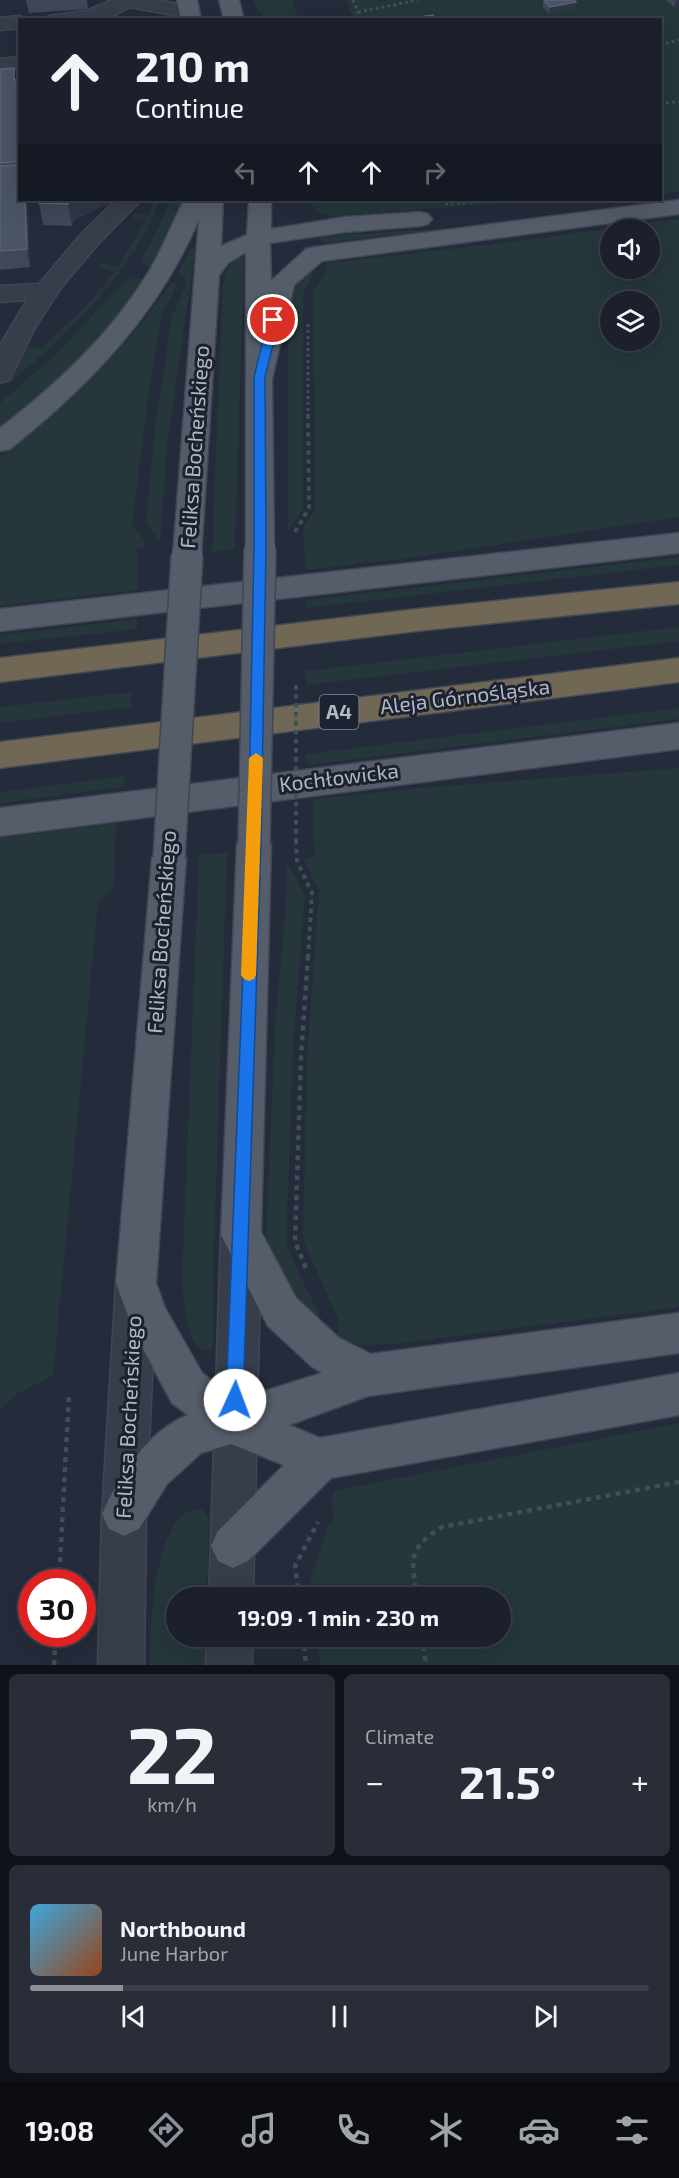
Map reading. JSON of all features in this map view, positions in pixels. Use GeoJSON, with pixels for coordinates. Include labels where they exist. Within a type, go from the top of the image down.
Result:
{"type":"FeatureCollection","features":[{"type":"Feature","properties":{"kind":"highway"},"geometry":{"type":"LineString","coordinates":[[0,670],[417,620],[679,593]]}},
{"type":"Feature","properties":{"kind":"highway","name":"Aleja Górnośląska"},"geometry":{"type":"LineString","coordinates":[[0,754],[679,670]]}},
{"type":"Feature","properties":{"kind":"main road"},"geometry":{"type":"LineString","coordinates":[[229,0],[234,18]]}},
{"type":"Feature","properties":{"kind":"main road"},"geometry":{"type":"LineString","coordinates":[[208,273],[220,257],[236,247],[309,228],[679,200]]}},
{"type":"Feature","properties":{"kind":"main road"},"geometry":{"type":"LineString","coordinates":[[0,442],[29,421],[83,373],[127,323],[161,276],[181,237],[195,201]]}},
{"type":"Feature","properties":{"kind":"main road","name":"Feliksa Bocheńskiego"},"geometry":{"type":"LineString","coordinates":[[136,1282],[168,858],[212,201]]}},
{"type":"Feature","properties":{"kind":"main road"},"geometry":{"type":"LineString","coordinates":[[261,201],[259,240],[260,549],[254,844],[241,1235],[282,1312],[325,1352],[368,1375]]}},
{"type":"Feature","properties":{"kind":"main road"},"geometry":{"type":"LineString","coordinates":[[270,201],[309,228]]}},
{"type":"Feature","properties":{"kind":"main road"},"geometry":{"type":"LineString","coordinates":[[260,377],[282,282],[315,254],[679,207]]}},
{"type":"Feature","properties":{"kind":"main road"},"geometry":{"type":"LineString","coordinates":[[0,620],[679,543]]}},
{"type":"Feature","properties":{"kind":"main road","name":"Kochłowicka"},"geometry":{"type":"LineString","coordinates":[[0,822],[679,735]]}},
{"type":"Feature","properties":{"kind":"main road"},"geometry":{"type":"LineString","coordinates":[[136,1282],[148,1318],[187,1388],[234,1424],[320,1459],[679,1394]]}},
{"type":"Feature","properties":{"kind":"main road"},"geometry":{"type":"LineString","coordinates":[[124,1514],[152,1469],[188,1436],[234,1424],[368,1375],[679,1333]]}},
{"type":"Feature","properties":{"kind":"main road"},"geometry":{"type":"LineString","coordinates":[[233,1546],[320,1459]]}},
{"type":"Feature","properties":{"kind":"street"},"geometry":{"type":"LineString","coordinates":[[93,18],[126,1],[189,10]]}},
{"type":"Feature","properties":{"kind":"street"},"geometry":{"type":"LineString","coordinates":[[0,24],[18,22]]}},
{"type":"Feature","properties":{"kind":"street"},"geometry":{"type":"LineString","coordinates":[[0,65],[18,63]]}},
{"type":"Feature","properties":{"kind":"street"},"geometry":{"type":"LineString","coordinates":[[0,374],[11,334],[94,232],[128,201]]}},
{"type":"Feature","properties":{"kind":"street"},"geometry":{"type":"LineString","coordinates":[[0,294],[46,291]]}},
{"type":"Feature","properties":{"kind":"street"},"geometry":{"type":"LineString","coordinates":[[231,1587],[234,1424],[241,1235]]}},
{"type":"Feature","properties":{"kind":"street","name":"Feliksa Bocheńskiego"},"geometry":{"type":"LineString","coordinates":[[122,1665],[124,1514],[136,1282]]}},
{"type":"Feature","properties":{"kind":"street"},"geometry":{"type":"LineString","coordinates":[[229,1665],[230,1647]]}},
{"type":"Feature","properties":{"kind":"path"},"geometry":{"type":"LineString","coordinates":[[353,0],[360,18]]}},
{"type":"Feature","properties":{"kind":"path"},"geometry":{"type":"LineString","coordinates":[[358,12],[418,0]]}},
{"type":"Feature","properties":{"kind":"path"},"geometry":{"type":"LineString","coordinates":[[662,44],[679,40]]}},
{"type":"Feature","properties":{"kind":"path"},"geometry":{"type":"LineString","coordinates":[[662,103],[679,102]]}},
{"type":"Feature","properties":{"kind":"path"},"geometry":{"type":"LineString","coordinates":[[295,539],[295,531],[309,508],[308,315]]}},
{"type":"Feature","properties":{"kind":"path"},"geometry":{"type":"LineString","coordinates":[[296,676],[297,861],[312,892],[301,1057],[295,1242],[309,1274]]}},
{"type":"Feature","properties":{"kind":"path"},"geometry":{"type":"LineString","coordinates":[[60,1569],[69,1394]]}},
{"type":"Feature","properties":{"kind":"path"},"geometry":{"type":"LineString","coordinates":[[416,1587],[412,1557],[424,1538],[442,1527],[679,1482]]}},
{"type":"Feature","properties":{"kind":"path"},"geometry":{"type":"LineString","coordinates":[[298,1587],[295,1566],[321,1517]]}},
{"type":"Feature","properties":{"kind":"path"},"geometry":{"type":"LineString","coordinates":[[54,1665],[55,1647]]}},
{"type":"Feature","properties":{"kind":"path"},"geometry":{"type":"LineString","coordinates":[[304,1647],[306,1665]]}},
{"type":"Feature","properties":{"kind":"path"},"geometry":{"type":"LineString","coordinates":[[424,1647],[426,1665]]}},
{"type":"Feature","properties":{"kind":"shaded area"},"geometry":{"type":"Polygon","coordinates":[[[253,0],[292,0],[298,18],[265,18],[256,8],[253,0]]]}},
{"type":"Feature","properties":{"kind":"shaded area"},"geometry":{"type":"Polygon","coordinates":[[[346,0],[679,0],[679,192],[662,193],[662,18],[341,18],[352,16],[346,0]]]}},
{"type":"Feature","properties":{"kind":"shaded area"},"geometry":{"type":"Polygon","coordinates":[[[154,201],[160,201],[133,254],[115,278],[75,323],[8,385],[23,343],[40,349],[88,304],[114,272],[97,266],[101,263],[117,267],[146,220],[132,218],[133,214],[148,215],[154,201]]]}},
{"type":"Feature","properties":{"kind":"shaded area"},"geometry":{"type":"Polygon","coordinates":[[[170,201],[183,201],[152,267],[141,261],[170,201]]]}},
{"type":"Feature","properties":{"kind":"shaded area"},"geometry":{"type":"Polygon","coordinates":[[[308,201],[537,201],[330,216],[318,212],[308,201]]]}},
{"type":"Feature","properties":{"kind":"shaded area"},"geometry":{"type":"Polygon","coordinates":[[[679,219],[679,517],[409,558],[306,570],[303,528],[315,510],[313,292],[327,269],[327,263],[600,230],[600,279],[660,279],[660,222],[679,219]]]}},
{"type":"Feature","properties":{"kind":"shaded area"},"geometry":{"type":"Polygon","coordinates":[[[442,228],[322,243],[320,237],[442,228]]]}},
{"type":"Feature","properties":{"kind":"shaded area"},"geometry":{"type":"Polygon","coordinates":[[[193,248],[195,251],[167,447],[160,543],[146,523],[155,427],[172,316],[187,283],[178,273],[190,249],[193,248]]]}},
{"type":"Feature","properties":{"kind":"shaded area"},"geometry":{"type":"Polygon","coordinates":[[[240,255],[244,257],[235,549],[212,552],[223,285],[227,270],[240,255]]]}},
{"type":"Feature","properties":{"kind":"shaded area"},"geometry":{"type":"Polygon","coordinates":[[[312,269],[313,274],[303,294],[303,508],[288,531],[288,297],[291,288],[312,269]]]}},
{"type":"Feature","properties":{"kind":"shaded area"},"geometry":{"type":"Polygon","coordinates":[[[135,278],[145,279],[96,341],[60,377],[0,429],[0,403],[55,355],[125,281],[135,278]]]}},
{"type":"Feature","properties":{"kind":"shaded area"},"geometry":{"type":"Polygon","coordinates":[[[171,283],[177,285],[161,316],[132,525],[145,541],[144,548],[137,548],[137,590],[0,606],[0,456],[49,418],[93,377],[134,333],[171,283]]]}},
{"type":"Feature","properties":{"kind":"shaded area"},"geometry":{"type":"Polygon","coordinates":[[[679,557],[679,565],[306,608],[306,600],[679,557]]]}},
{"type":"Feature","properties":{"kind":"shaded area"},"geometry":{"type":"Polygon","coordinates":[[[137,619],[137,629],[0,644],[0,635],[137,619]]]}},
{"type":"Feature","properties":{"kind":"shaded area"},"geometry":{"type":"Polygon","coordinates":[[[679,627],[679,641],[306,685],[305,671],[679,627]]]}},
{"type":"Feature","properties":{"kind":"shaded area"},"geometry":{"type":"Polygon","coordinates":[[[132,692],[131,707],[0,723],[0,707],[132,692]]]}},
{"type":"Feature","properties":{"kind":"shaded area"},"geometry":{"type":"Polygon","coordinates":[[[679,708],[679,719],[307,765],[306,754],[679,708]]]}},
{"type":"Feature","properties":{"kind":"shaded area"},"geometry":{"type":"Polygon","coordinates":[[[679,768],[679,1307],[396,1344],[361,1345],[337,1340],[338,1319],[303,1240],[307,1058],[319,891],[303,858],[314,857],[313,799],[421,788],[679,768]]]}},
{"type":"Feature","properties":{"kind":"shaded area"},"geometry":{"type":"Polygon","coordinates":[[[125,776],[124,787],[0,803],[0,792],[125,776]]]}},
{"type":"Feature","properties":{"kind":"shaded area"},"geometry":{"type":"Polygon","coordinates":[[[116,823],[114,887],[98,903],[53,1376],[17,1394],[0,1410],[0,838],[116,823]]]}},
{"type":"Feature","properties":{"kind":"shaded area"},"geometry":{"type":"Polygon","coordinates":[[[227,852],[213,1279],[214,1341],[212,1349],[205,1351],[198,1346],[189,1329],[182,1278],[199,855],[227,852]]]}},
{"type":"Feature","properties":{"kind":"shaded area"},"geometry":{"type":"Polygon","coordinates":[[[287,862],[305,895],[293,1049],[286,1244],[318,1313],[317,1324],[298,1308],[268,1247],[266,1235],[275,1026],[285,914],[287,862]]]}},
{"type":"Feature","properties":{"kind":"shaded area"},"geometry":{"type":"Polygon","coordinates":[[[679,1423],[679,1665],[320,1665],[318,1647],[511,1647],[511,1587],[311,1587],[310,1579],[327,1529],[333,1520],[334,1491],[679,1423]]]}},
{"type":"Feature","properties":{"kind":"shaded area"},"geometry":{"type":"Polygon","coordinates":[[[192,1510],[203,1510],[209,1519],[207,1587],[166,1587],[166,1647],[205,1647],[205,1665],[150,1665],[156,1579],[169,1534],[179,1519],[192,1510]]]}},
{"type":"Feature","properties":{"kind":"building"},"geometry":{"type":"Polygon","coordinates":[[[544,0],[574,0],[576,2],[550,7],[544,0]]]}},
{"type":"Feature","properties":{"kind":"building"},"geometry":{"type":"Polygon","coordinates":[[[433,15],[434,18],[412,18],[433,15]]]}},
{"type":"Feature","properties":{"kind":"building"},"geometry":{"type":"Polygon","coordinates":[[[14,68],[14,80],[18,80],[18,161],[0,163],[0,69],[14,68]]]}},
{"type":"Feature","properties":{"kind":"building"},"geometry":{"type":"Polygon","coordinates":[[[18,165],[18,201],[25,201],[27,249],[0,251],[0,166],[18,165]]]}},
{"type":"Feature","properties":{"kind":"building"},"geometry":{"type":"Polygon","coordinates":[[[40,201],[70,201],[68,204],[39,203],[40,201]]]}},
{"type":"Feature","properties":{"kind":"slow traffic"},"geometry":{"type":"LineString","coordinates":[[249,975],[256,758]]}},
{"type":"Feature","properties":{"kind":"route"},"geometry":{"type":"LineString","coordinates":[[235,1400],[254,844],[260,549],[260,377],[273,320]]}}]}
